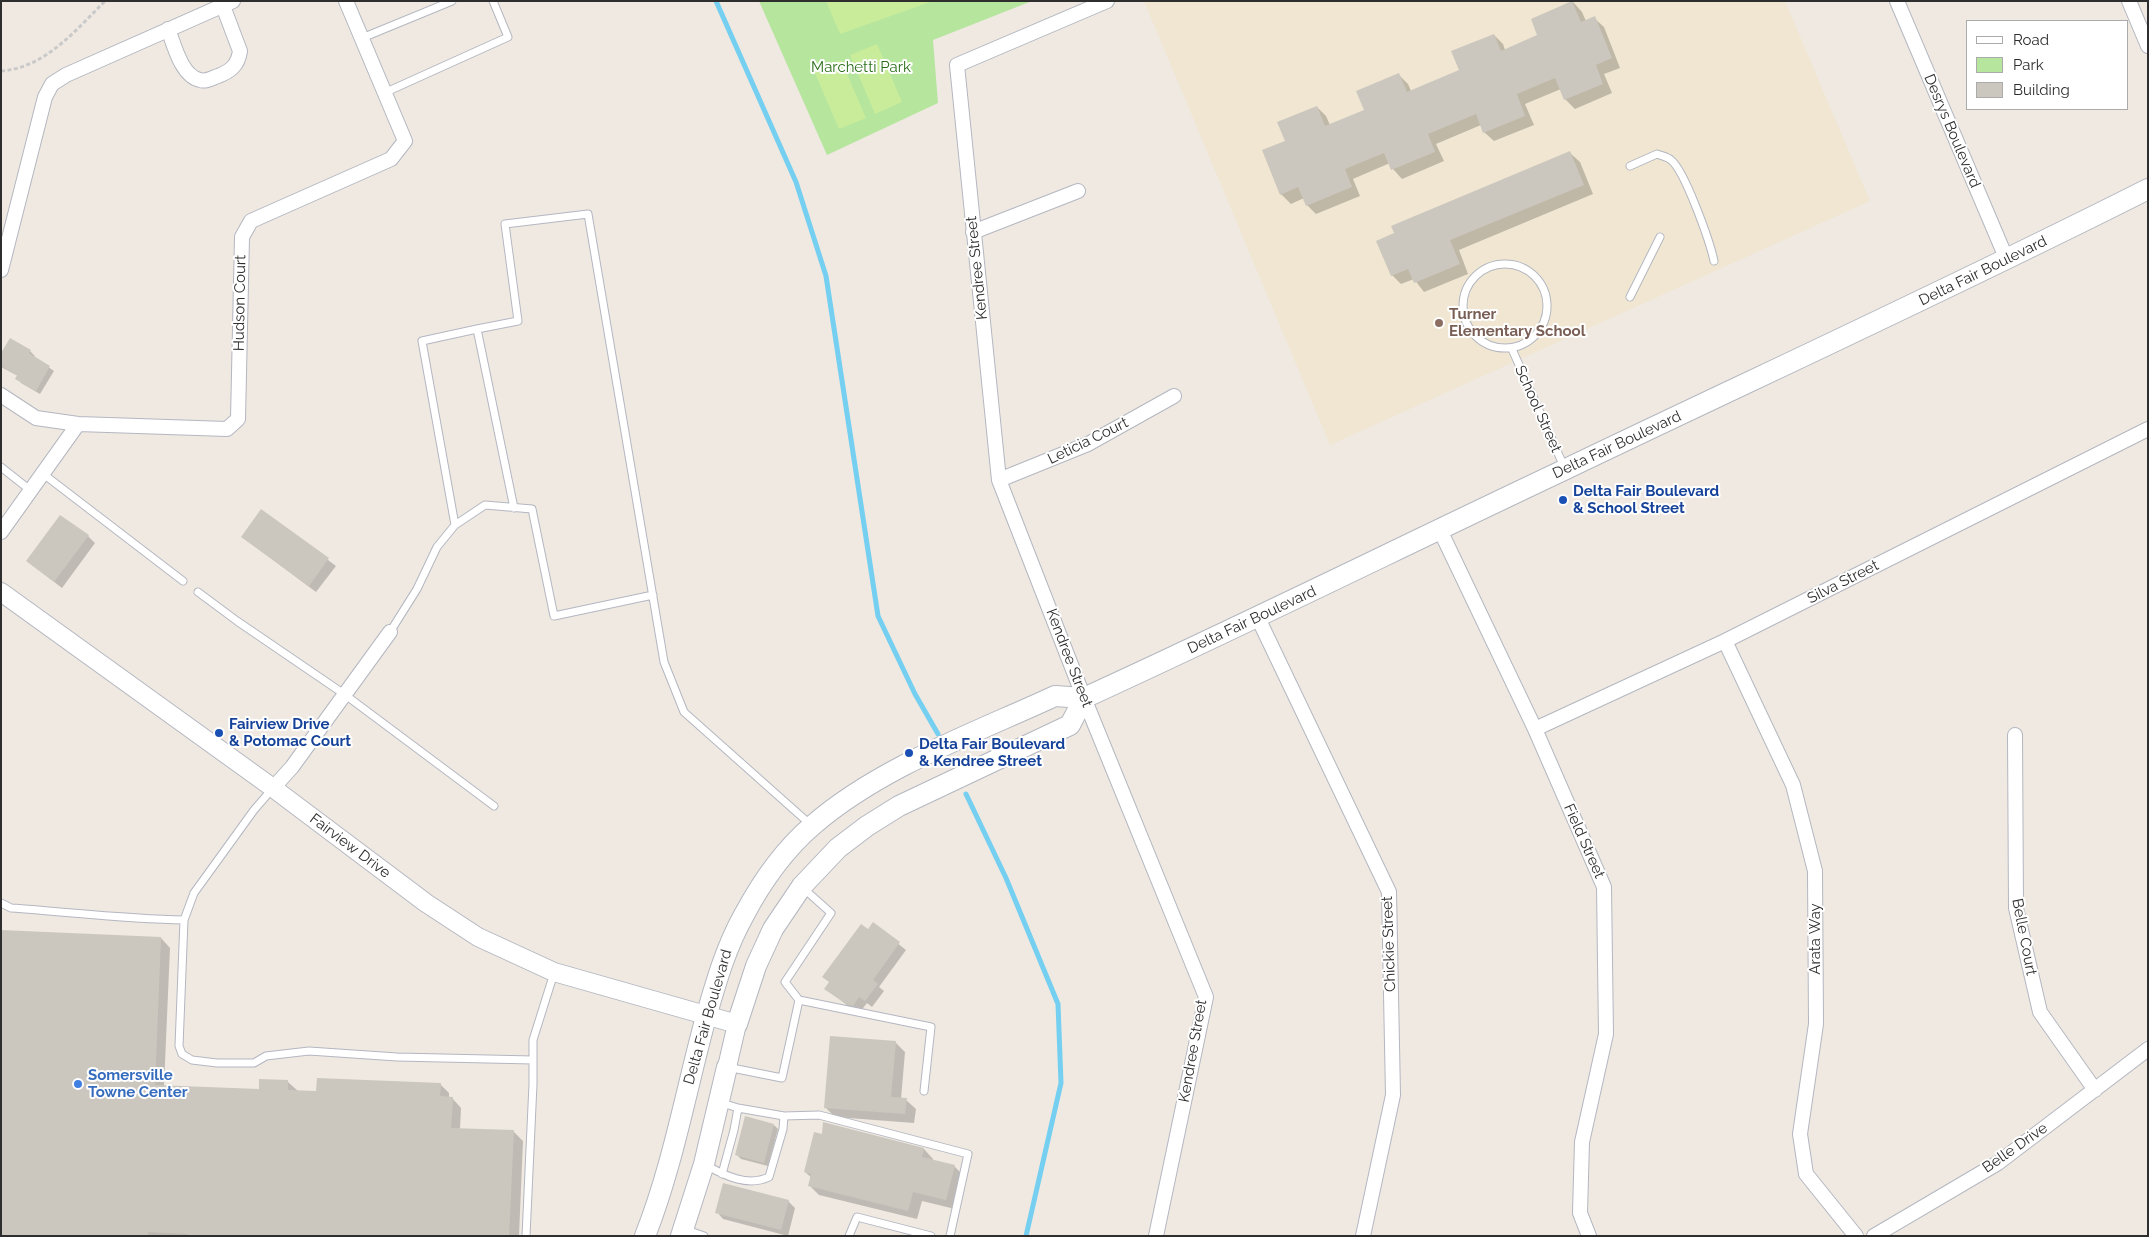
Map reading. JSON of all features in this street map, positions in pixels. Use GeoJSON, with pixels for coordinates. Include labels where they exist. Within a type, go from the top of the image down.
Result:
{"type":"FeatureCollection","features":[{"type":"Feature","properties":{"kind":"main road","name":"Delta Fair Boulevard"},"geometry":{"type":"LineString","coordinates":[[645,1236],[668,1167],[706,1016],[724,958],[744,915],[772,872],[812,826],[861,789],[913,762],[1055,696],[1084,698],[1258,618],[1565,469],[2007,260],[2148,189]]}},
{"type":"Feature","properties":{"kind":"main road","name":"Delta Fair Boulevard"},"geometry":{"type":"LineString","coordinates":[[737,1024],[763,948],[773,929],[802,886],[838,848],[867,826],[912,800],[1070,725],[1084,698]]}},
{"type":"Feature","properties":{"kind":"main road","name":"Delta Fair Boulevard"},"geometry":{"type":"LineString","coordinates":[[682,1232],[704,1164],[727,1067]]}},
{"type":"Feature","properties":{"kind":"street","name":"Hudson Court"},"geometry":{"type":"LineString","coordinates":[[78,424],[227,430],[238,419],[242,237],[251,221],[391,159],[405,141],[346,1]]}},
{"type":"Feature","properties":{"kind":"street","name":"Kendree Street"},"geometry":{"type":"LineString","coordinates":[[1107,1],[957,65],[1000,480],[1084,698],[1206,997],[1156,1236]]}},
{"type":"Feature","properties":{"kind":"street","name":"Desrys Boulevard"},"geometry":{"type":"LineString","coordinates":[[1896,1],[2007,260]]}},
{"type":"Feature","properties":{"kind":"street"},"geometry":{"type":"LineString","coordinates":[[2129,1],[2148,46]]}},
{"type":"Feature","properties":{"kind":"street"},"geometry":{"type":"LineString","coordinates":[[1,270],[45,97],[52,84],[66,75],[168,29],[228,4],[240,51],[239,59],[233,68],[205,81],[192,77],[184,69],[168,29]]}},
{"type":"Feature","properties":{"kind":"street"},"geometry":{"type":"LineString","coordinates":[[974,232],[1078,191]]}},
{"type":"Feature","properties":{"kind":"street"},"geometry":{"type":"LineString","coordinates":[[1,396],[36,418],[78,424],[1,532]]}},
{"type":"Feature","properties":{"kind":"street","name":"Leticia Court"},"geometry":{"type":"LineString","coordinates":[[1000,480],[1088,444],[1174,396]]}},
{"type":"Feature","properties":{"kind":"street","name":"Silva Street"},"geometry":{"type":"LineString","coordinates":[[1534,729],[1725,641],[2148,429]]}},
{"type":"Feature","properties":{"kind":"street","name":"Field Street"},"geometry":{"type":"LineString","coordinates":[[1440,530],[1534,729],[1604,886],[1606,1034],[1582,1142],[1580,1213],[1588,1236]]}},
{"type":"Feature","properties":{"kind":"street","name":"Fairview Drive"},"geometry":{"type":"LineString","coordinates":[[1,592],[273,788],[454,922],[500,949],[554,972],[737,1024]]}},
{"type":"Feature","properties":{"kind":"street","name":"Chickie Street"},"geometry":{"type":"LineString","coordinates":[[1258,618],[1389,892],[1393,1095],[1363,1236]]}},
{"type":"Feature","properties":{"kind":"street"},"geometry":{"type":"LineString","coordinates":[[273,788],[292,766],[390,632]]}},
{"type":"Feature","properties":{"kind":"street","name":"Arata Way"},"geometry":{"type":"LineString","coordinates":[[1725,641],[1793,785],[1815,871],[1816,1024],[1800,1134],[1806,1174],[1856,1236]]}},
{"type":"Feature","properties":{"kind":"street","name":"Belle Court"},"geometry":{"type":"LineString","coordinates":[[2015,735],[2016,908],[2040,1012],[2096,1090]]}},
{"type":"Feature","properties":{"kind":"street","name":"Delta Fair Boulevard"},"geometry":{"type":"LineString","coordinates":[[727,1067],[737,1024]]}},
{"type":"Feature","properties":{"kind":"street","name":"Belle Drive"},"geometry":{"type":"LineString","coordinates":[[1874,1236],[1998,1163],[2148,1049]]}},
{"type":"Feature","properties":{"kind":"lane"},"geometry":{"type":"LineString","coordinates":[[362,38],[452,1]]}},
{"type":"Feature","properties":{"kind":"lane"},"geometry":{"type":"LineString","coordinates":[[384,92],[508,37],[493,1]]}},
{"type":"Feature","properties":{"kind":"lane"},"geometry":{"type":"LineString","coordinates":[[1630,166],[1657,154],[1672,161],[1688,190],[1710,240],[1714,261]]}},
{"type":"Feature","properties":{"kind":"lane"},"geometry":{"type":"LineString","coordinates":[[455,525],[422,340],[518,321],[505,224],[588,214],[664,662],[684,712],[812,826]]}},
{"type":"Feature","properties":{"kind":"lane"},"geometry":{"type":"LineString","coordinates":[[1630,297],[1660,237]]}},
{"type":"Feature","properties":{"kind":"lane","name":"School Street"},"geometry":{"type":"LineString","coordinates":[[1498,263],[1525,268],[1544,287],[1548,313],[1536,337],[1512,349],[1485,345],[1466,326],[1462,300],[1474,276],[1498,263]]}},
{"type":"Feature","properties":{"kind":"lane"},"geometry":{"type":"LineString","coordinates":[[478,329],[514,508]]}},
{"type":"Feature","properties":{"kind":"lane","name":"School Street"},"geometry":{"type":"LineString","coordinates":[[1512,349],[1565,469]]}},
{"type":"Feature","properties":{"kind":"lane"},"geometry":{"type":"LineString","coordinates":[[1,467],[30,490]]}},
{"type":"Feature","properties":{"kind":"lane"},"geometry":{"type":"LineString","coordinates":[[42,473],[183,581]]}},
{"type":"Feature","properties":{"kind":"lane"},"geometry":{"type":"LineString","coordinates":[[390,632],[416,589],[436,547],[455,525],[486,505],[532,509],[554,616],[653,595]]}},
{"type":"Feature","properties":{"kind":"lane"},"geometry":{"type":"LineString","coordinates":[[198,592],[344,694],[494,806]]}},
{"type":"Feature","properties":{"kind":"lane"},"geometry":{"type":"LineString","coordinates":[[273,788],[254,810],[194,893],[184,920],[179,1046],[182,1054],[192,1060],[217,1063],[254,1063],[266,1056],[309,1051],[397,1057],[533,1060]]}},
{"type":"Feature","properties":{"kind":"lane"},"geometry":{"type":"LineString","coordinates":[[802,886],[831,913],[785,982],[799,1000],[931,1028],[924,1091]]}},
{"type":"Feature","properties":{"kind":"lane"},"geometry":{"type":"LineString","coordinates":[[1,904],[11,908],[134,920],[184,920]]}},
{"type":"Feature","properties":{"kind":"lane"},"geometry":{"type":"LineString","coordinates":[[526,1236],[533,1040],[554,972]]}},
{"type":"Feature","properties":{"kind":"lane"},"geometry":{"type":"LineString","coordinates":[[727,1067],[782,1078],[799,1000]]}},
{"type":"Feature","properties":{"kind":"lane"},"geometry":{"type":"LineString","coordinates":[[719,1102],[738,1108],[784,1116],[819,1115],[968,1154],[950,1236]]}},
{"type":"Feature","properties":{"kind":"lane"},"geometry":{"type":"LineString","coordinates":[[722,1174],[738,1108]]}},
{"type":"Feature","properties":{"kind":"lane"},"geometry":{"type":"LineString","coordinates":[[704,1164],[722,1174],[752,1181],[760,1181],[769,1177],[783,1130],[784,1116]]}},
{"type":"Feature","properties":{"kind":"lane"},"geometry":{"type":"LineString","coordinates":[[849,1236],[856,1217],[931,1236]]}},
{"type":"Feature","properties":{"kind":"lane"},"geometry":{"type":"LineString","coordinates":[[682,1232],[704,1236]]}},
{"type":"Feature","properties":{"kind":"path"},"geometry":{"type":"LineString","coordinates":[[1,71],[30,64],[52,51],[105,1]]}},
{"type":"Feature","properties":{"kind":"shaded area","name":"Turner Elementary School"},"geometry":{"type":"Polygon","coordinates":[[[1144,1],[1785,1],[1870,201],[1330,445],[1144,1]]]}},
{"type":"Feature","properties":{"kind":"green space","name":"Marchetti Park"},"geometry":{"type":"Polygon","coordinates":[[[759,1],[1032,1],[933,40],[938,103],[827,155],[759,1]]]}},
{"type":"Feature","properties":{"kind":"green space"},"geometry":{"type":"Polygon","coordinates":[[[826,1],[933,1],[840,34],[826,1]]]}},
{"type":"Feature","properties":{"kind":"green space"},"geometry":{"type":"Polygon","coordinates":[[[877,44],[902,102],[875,114],[850,55],[877,44]]]}},
{"type":"Feature","properties":{"kind":"green space"},"geometry":{"type":"Polygon","coordinates":[[[841,60],[866,118],[839,129],[814,71],[841,60]]]}},
{"type":"Feature","properties":{"kind":"building"},"geometry":{"type":"Polygon","coordinates":[[[1572,1],[1581,22],[1595,16],[1612,58],[1596,65],[1603,84],[1564,100],[1555,78],[1517,94],[1525,116],[1483,133],[1476,114],[1428,134],[1435,152],[1391,170],[1384,153],[1345,169],[1352,187],[1306,206],[1298,187],[1280,195],[1262,150],[1285,141],[1277,122],[1317,106],[1325,126],[1364,110],[1356,91],[1399,73],[1407,92],[1459,70],[1451,51],[1494,34],[1501,51],[1537,35],[1531,19],[1572,1]]]}},
{"type":"Feature","properties":{"kind":"building"},"geometry":{"type":"Polygon","coordinates":[[[1570,151],[1584,185],[1450,240],[1460,264],[1414,283],[1408,269],[1391,276],[1376,241],[1394,233],[1391,226],[1570,151]]]}},
{"type":"Feature","properties":{"kind":"building"},"geometry":{"type":"Polygon","coordinates":[[[10,338],[31,350],[29,353],[50,366],[36,391],[15,379],[17,375],[1,366],[1,353],[10,338]]]}},
{"type":"Feature","properties":{"kind":"building"},"geometry":{"type":"Polygon","coordinates":[[[261,509],[329,558],[309,586],[241,537],[261,509]]]}},
{"type":"Feature","properties":{"kind":"building"},"geometry":{"type":"Polygon","coordinates":[[[60,515],[89,535],[54,582],[26,561],[60,515]]]}},
{"type":"Feature","properties":{"kind":"building"},"geometry":{"type":"Polygon","coordinates":[[[873,922],[900,942],[873,980],[878,984],[865,1001],[859,997],[853,1006],[846,1004],[824,989],[829,982],[822,977],[861,924],[868,929],[873,922]]]}},
{"type":"Feature","properties":{"kind":"building","name":"Somersville Towne Center"},"geometry":{"type":"Polygon","coordinates":[[[1,930],[161,937],[155,1085],[259,1089],[259,1079],[288,1080],[288,1090],[316,1091],[317,1078],[441,1083],[440,1096],[453,1097],[451,1128],[514,1130],[509,1236],[188,1236],[188,1234],[148,1232],[148,1236],[1,1236],[1,930]]]}},
{"type":"Feature","properties":{"kind":"building"},"geometry":{"type":"Polygon","coordinates":[[[830,1036],[896,1041],[891,1097],[907,1098],[905,1114],[824,1108],[830,1036]]]}},
{"type":"Feature","properties":{"kind":"building"},"geometry":{"type":"Polygon","coordinates":[[[745,1116],[774,1124],[764,1163],[735,1155],[745,1116]]]}},
{"type":"Feature","properties":{"kind":"building"},"geometry":{"type":"Polygon","coordinates":[[[823,1122],[924,1148],[922,1157],[955,1165],[946,1200],[913,1192],[908,1211],[808,1186],[811,1174],[804,1172],[814,1132],[822,1134],[823,1122]]]}},
{"type":"Feature","properties":{"kind":"building"},"geometry":{"type":"Polygon","coordinates":[[[723,1183],[789,1200],[781,1230],[715,1213],[723,1183]]]}},
{"type":"Feature","properties":{"kind":"waterway"},"geometry":{"type":"LineString","coordinates":[[716,1],[796,182],[826,276],[878,616],[915,694],[938,734]]}},
{"type":"Feature","properties":{"kind":"waterway"},"geometry":{"type":"LineString","coordinates":[[966,794],[1006,878],[1058,1004],[1061,1083],[1026,1236]]}},
{"type":"Feature","properties":{"kind":"place","name":"Turner Elementary School"},"geometry":{"type":"Point","coordinates":[1439,323]}},
{"type":"Feature","properties":{"kind":"place","name":"Delta Fair Boulevard & School Street"},"geometry":{"type":"Point","coordinates":[1563,500]}},
{"type":"Feature","properties":{"kind":"place","name":"Fairview Drive & Potomac Court"},"geometry":{"type":"Point","coordinates":[219,733]}},
{"type":"Feature","properties":{"kind":"place","name":"Delta Fair Boulevard & Kendree Street"},"geometry":{"type":"Point","coordinates":[909,753]}},
{"type":"Feature","properties":{"kind":"place","name":"Somersville Towne Center"},"geometry":{"type":"Point","coordinates":[78,1084]}}]}
